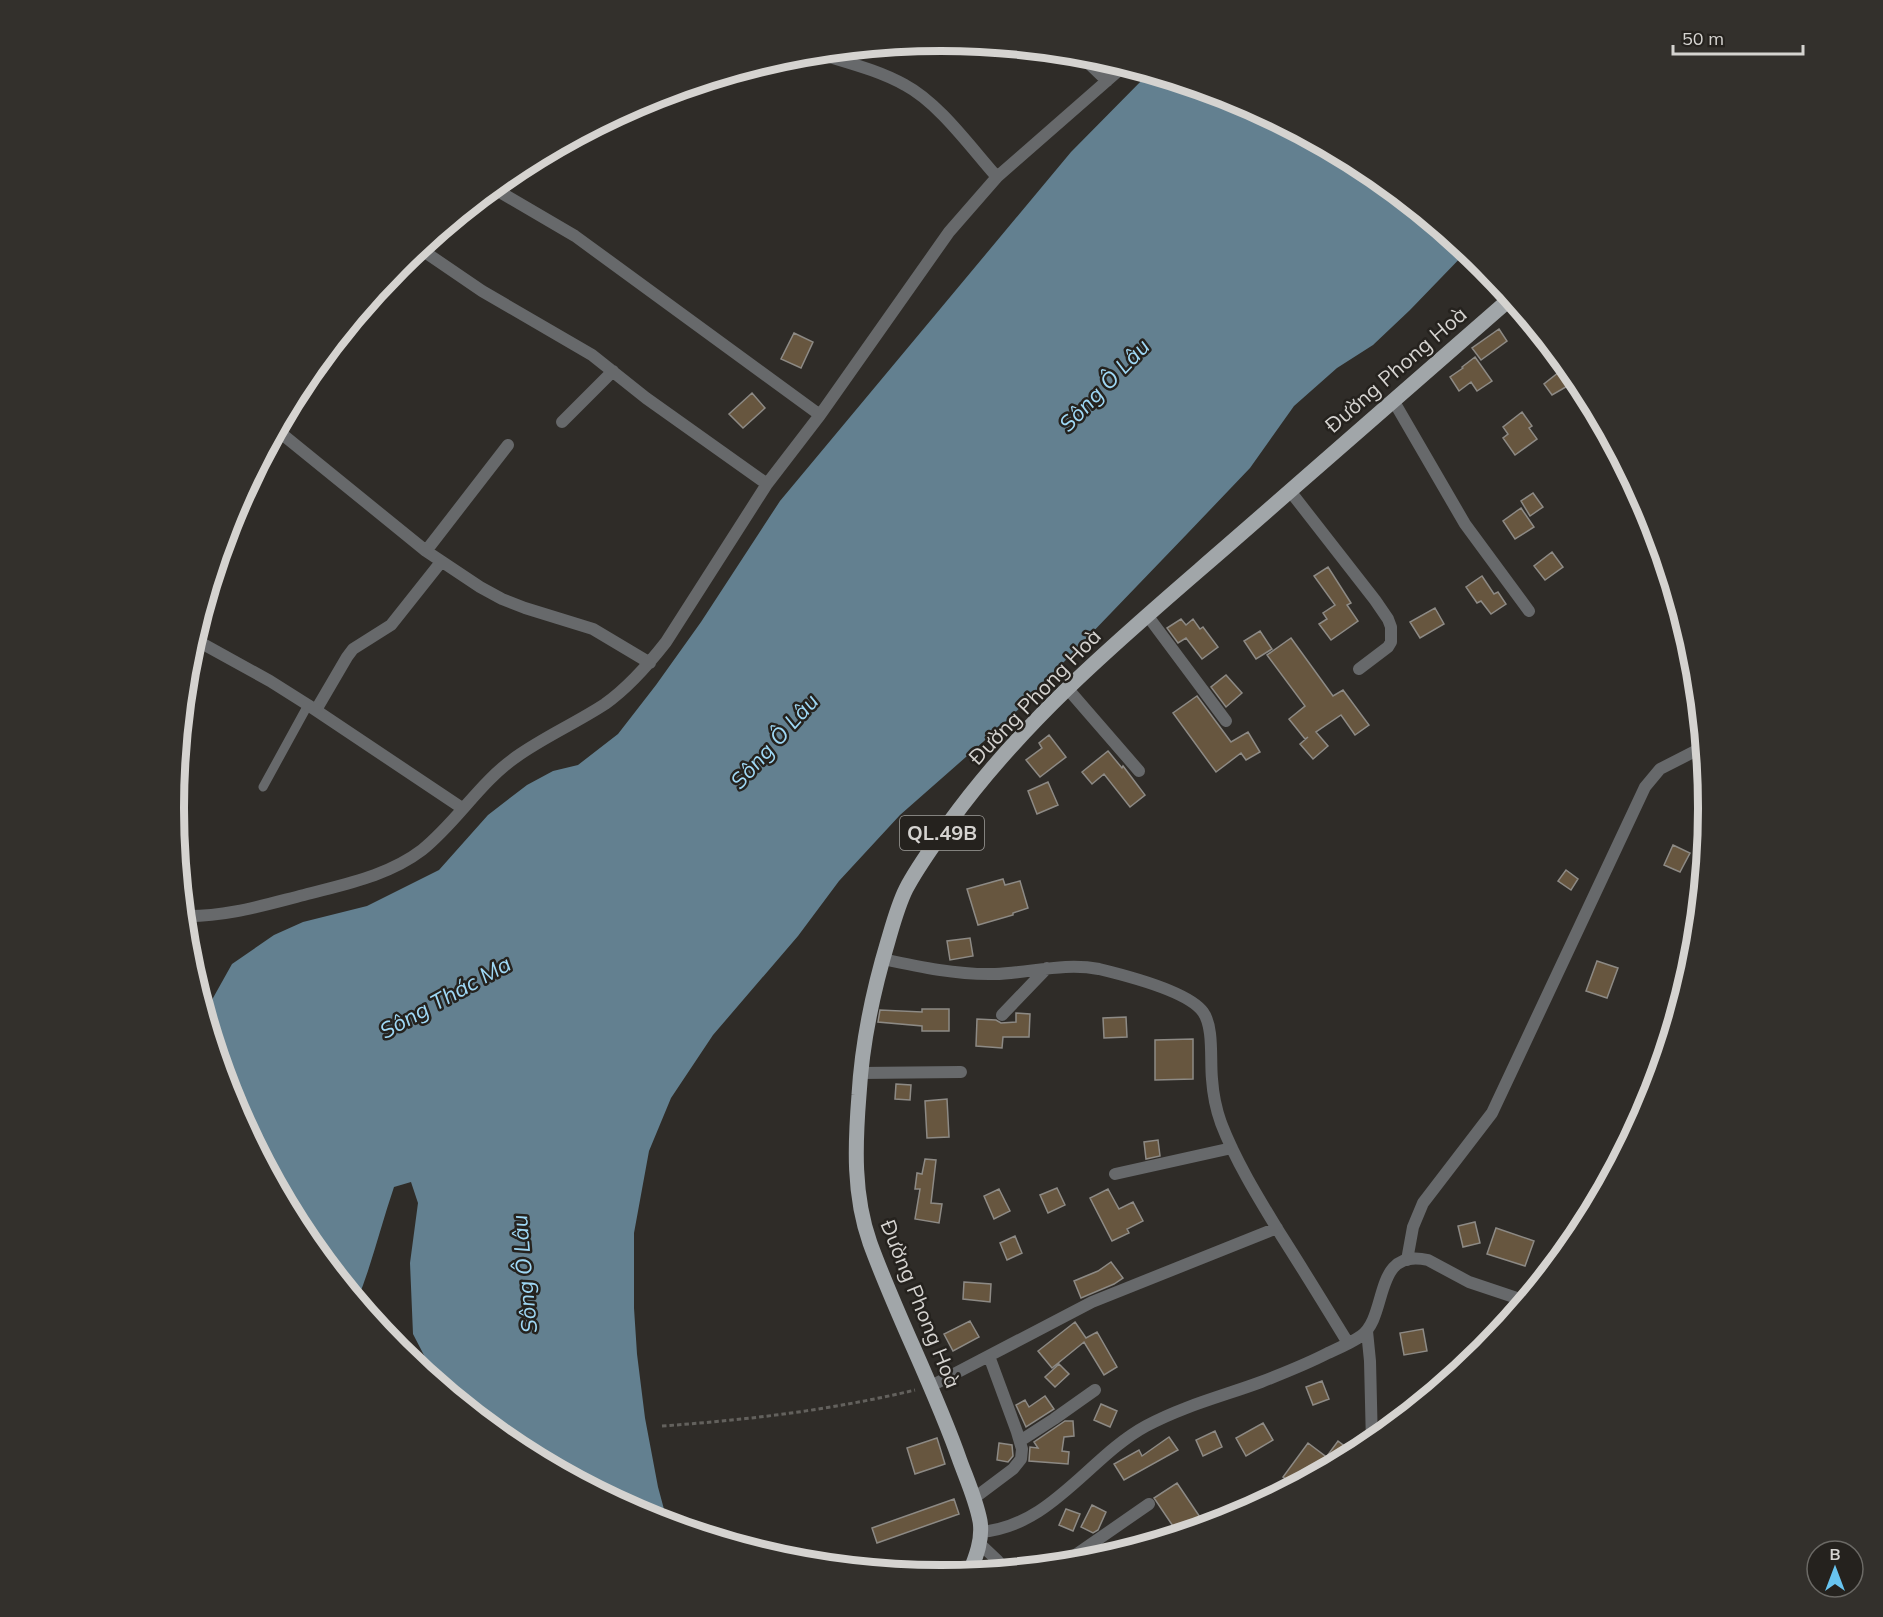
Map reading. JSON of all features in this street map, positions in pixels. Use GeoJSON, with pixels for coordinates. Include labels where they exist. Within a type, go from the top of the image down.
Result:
{"type":"FeatureCollection","features":[{"type":"Feature","properties":{"kind":"main road","name":"Đường Phong Hoà"},"geometry":{"type":"LineString","coordinates":[[973,1565],[980,1538],[980,1519],[931,1386],[875,1256],[859,1203],[856,1167],[860,1073],[883,958],[904,892],[925,857],[990,770],[1067,688],[1147,615],[1505,303]]}},
{"type":"Feature","properties":{"kind":"street"},"geometry":{"type":"LineString","coordinates":[[834,59],[893,79],[916,92],[941,114],[997,177]]}},
{"type":"Feature","properties":{"kind":"street"},"geometry":{"type":"LineString","coordinates":[[1092,67],[1107,81]]}},
{"type":"Feature","properties":{"kind":"street"},"geometry":{"type":"LineString","coordinates":[[192,916],[240,912],[366,879],[391,868],[421,850],[445,828],[496,772],[516,757],[605,704],[620,692],[650,663],[680,621],[767,484],[820,415],[936,249],[966,211],[997,177],[1117,72]]}},
{"type":"Feature","properties":{"kind":"street"},"geometry":{"type":"LineString","coordinates":[[501,193],[575,236],[820,415]]}},
{"type":"Feature","properties":{"kind":"street"},"geometry":{"type":"LineString","coordinates":[[427,253],[482,291],[573,343],[767,484]]}},
{"type":"Feature","properties":{"kind":"street"},"geometry":{"type":"LineString","coordinates":[[562,422],[613,371]]}},
{"type":"Feature","properties":{"kind":"street"},"geometry":{"type":"LineString","coordinates":[[1393,400],[1465,524],[1529,611]]}},
{"type":"Feature","properties":{"kind":"street"},"geometry":{"type":"LineString","coordinates":[[283,435],[441,562],[502,599],[593,629],[650,663]]}},
{"type":"Feature","properties":{"kind":"street"},"geometry":{"type":"LineString","coordinates":[[426,551],[508,445]]}},
{"type":"Feature","properties":{"kind":"street"},"geometry":{"type":"LineString","coordinates":[[1290,491],[1388,619],[1392,635],[1388,647],[1359,669]]}},
{"type":"Feature","properties":{"kind":"street"},"geometry":{"type":"LineString","coordinates":[[312,708],[353,649],[391,625],[441,562]]}},
{"type":"Feature","properties":{"kind":"street"},"geometry":{"type":"LineString","coordinates":[[1147,615],[1226,721]]}},
{"type":"Feature","properties":{"kind":"street"},"geometry":{"type":"LineString","coordinates":[[203,644],[270,681],[462,808]]}},
{"type":"Feature","properties":{"kind":"street"},"geometry":{"type":"LineString","coordinates":[[1067,688],[1139,771]]}},
{"type":"Feature","properties":{"kind":"street"},"geometry":{"type":"LineString","coordinates":[[1407,1260],[1413,1227],[1424,1203],[1492,1113],[1645,787],[1660,769],[1696,750]]}},
{"type":"Feature","properties":{"kind":"street"},"geometry":{"type":"LineString","coordinates":[[883,958],[920,967],[972,974],[1082,967],[1112,972],[1165,989],[1189,1000],[1200,1009],[1208,1025],[1216,1107],[1232,1148],[1277,1228],[1348,1343]]}},
{"type":"Feature","properties":{"kind":"street"},"geometry":{"type":"LineString","coordinates":[[1002,1015],[1047,968]]}},
{"type":"Feature","properties":{"kind":"street"},"geometry":{"type":"LineString","coordinates":[[860,1073],[961,1072]]}},
{"type":"Feature","properties":{"kind":"street"},"geometry":{"type":"LineString","coordinates":[[1114,1174],[1232,1148]]}},
{"type":"Feature","properties":{"kind":"street"},"geometry":{"type":"LineString","coordinates":[[931,1386],[1092,1302],[1277,1228]]}},
{"type":"Feature","properties":{"kind":"street"},"geometry":{"type":"LineString","coordinates":[[1000,1563],[980,1538],[1009,1527],[1048,1506],[1122,1442],[1145,1427],[1200,1403],[1302,1366],[1367,1331],[1389,1273],[1407,1260],[1428,1260],[1469,1282],[1519,1299]]}},
{"type":"Feature","properties":{"kind":"street"},"geometry":{"type":"LineString","coordinates":[[1367,1331],[1372,1431]]}},
{"type":"Feature","properties":{"kind":"street"},"geometry":{"type":"LineString","coordinates":[[973,1499],[1018,1464],[1022,1455],[1020,1441],[989,1356]]}},
{"type":"Feature","properties":{"kind":"street"},"geometry":{"type":"LineString","coordinates":[[1020,1441],[1095,1390]]}},
{"type":"Feature","properties":{"kind":"street"},"geometry":{"type":"LineString","coordinates":[[1078,1553],[1149,1504]]}},
{"type":"Feature","properties":{"kind":"lane"},"geometry":{"type":"LineString","coordinates":[[263,787],[312,708]]}},
{"type":"Feature","properties":{"kind":"path"},"geometry":{"type":"LineString","coordinates":[[662,1426],[807,1411],[931,1386]]}},
{"type":"Feature","properties":{"kind":"water"},"geometry":{"type":"Polygon","coordinates":[[[1143,79],[1185,91],[1231,109],[1277,129],[1320,152],[1403,208],[1461,258],[1373,345],[1337,368],[1294,406],[1250,468],[1008,720],[900,815],[839,881],[798,936],[713,1035],[671,1098],[649,1151],[634,1233],[634,1308],[637,1354],[645,1418],[665,1513],[606,1488],[563,1465],[480,1409],[427,1364],[413,1334],[410,1263],[418,1203],[411,1182],[394,1187],[360,1293],[312,1229],[285,1187],[262,1144],[224,1052],[210,1005],[232,964],[274,935],[303,922],[367,906],[439,870],[488,815],[527,785],[553,771],[578,765],[618,734],[701,622],[780,501],[1071,152],[1143,79]]]}},
{"type":"Feature","properties":{"kind":"building"},"geometry":{"type":"Polygon","coordinates":[[[1499,329],[1507,341],[1481,360],[1472,348],[1499,329]]]}},
{"type":"Feature","properties":{"kind":"building"},"geometry":{"type":"Polygon","coordinates":[[[794,333],[813,342],[801,368],[781,359],[794,333]]]}},
{"type":"Feature","properties":{"kind":"building"},"geometry":{"type":"Polygon","coordinates":[[[1475,357],[1492,381],[1477,391],[1471,382],[1459,391],[1450,377],[1475,357]]]}},
{"type":"Feature","properties":{"kind":"building"},"geometry":{"type":"Polygon","coordinates":[[[1559,372],[1569,385],[1552,395],[1544,384],[1559,372]]]}},
{"type":"Feature","properties":{"kind":"building"},"geometry":{"type":"Polygon","coordinates":[[[752,393],[765,408],[743,428],[729,414],[752,393]]]}},
{"type":"Feature","properties":{"kind":"building"},"geometry":{"type":"Polygon","coordinates":[[[1522,412],[1532,426],[1529,428],[1537,439],[1515,455],[1503,438],[1508,434],[1503,427],[1522,412]]]}},
{"type":"Feature","properties":{"kind":"building"},"geometry":{"type":"Polygon","coordinates":[[[1533,493],[1543,507],[1530,516],[1521,501],[1533,493]]]}},
{"type":"Feature","properties":{"kind":"building"},"geometry":{"type":"Polygon","coordinates":[[[1521,508],[1534,527],[1515,539],[1503,521],[1521,508]]]}},
{"type":"Feature","properties":{"kind":"building"},"geometry":{"type":"Polygon","coordinates":[[[1552,552],[1563,567],[1545,580],[1534,566],[1552,552]]]}},
{"type":"Feature","properties":{"kind":"building"},"geometry":{"type":"Polygon","coordinates":[[[1328,567],[1351,603],[1347,605],[1358,621],[1331,640],[1319,624],[1327,619],[1323,613],[1335,605],[1314,576],[1328,567]]]}},
{"type":"Feature","properties":{"kind":"building"},"geometry":{"type":"Polygon","coordinates":[[[1482,576],[1494,594],[1498,592],[1506,604],[1491,614],[1481,601],[1477,603],[1466,587],[1482,576]]]}},
{"type":"Feature","properties":{"kind":"building"},"geometry":{"type":"Polygon","coordinates":[[[1435,608],[1444,624],[1420,638],[1410,622],[1435,608]]]}},
{"type":"Feature","properties":{"kind":"building"},"geometry":{"type":"Polygon","coordinates":[[[1181,619],[1186,625],[1193,619],[1200,629],[1203,627],[1218,647],[1202,659],[1186,638],[1178,643],[1167,628],[1181,619]]]}},
{"type":"Feature","properties":{"kind":"building"},"geometry":{"type":"Polygon","coordinates":[[[1260,631],[1272,649],[1256,659],[1244,641],[1260,631]]]}},
{"type":"Feature","properties":{"kind":"building"},"geometry":{"type":"Polygon","coordinates":[[[1291,638],[1333,696],[1343,690],[1369,725],[1355,735],[1341,715],[1316,732],[1328,746],[1313,759],[1300,744],[1308,737],[1305,739],[1289,719],[1305,706],[1267,655],[1291,638]]]}},
{"type":"Feature","properties":{"kind":"building"},"geometry":{"type":"Polygon","coordinates":[[[1226,675],[1242,693],[1226,707],[1211,687],[1226,675]]]}},
{"type":"Feature","properties":{"kind":"building"},"geometry":{"type":"Polygon","coordinates":[[[1197,696],[1231,742],[1248,732],[1260,752],[1246,760],[1241,753],[1216,772],[1173,713],[1197,696]]]}},
{"type":"Feature","properties":{"kind":"building"},"geometry":{"type":"Polygon","coordinates":[[[1049,735],[1066,757],[1040,777],[1026,760],[1042,748],[1039,743],[1049,735]]]}},
{"type":"Feature","properties":{"kind":"building"},"geometry":{"type":"Polygon","coordinates":[[[1108,751],[1122,768],[1123,766],[1145,795],[1130,807],[1104,774],[1092,784],[1082,772],[1108,751]]]}},
{"type":"Feature","properties":{"kind":"building"},"geometry":{"type":"Polygon","coordinates":[[[1048,782],[1058,805],[1037,814],[1028,791],[1048,782]]]}},
{"type":"Feature","properties":{"kind":"building"},"geometry":{"type":"Polygon","coordinates":[[[1673,845],[1690,853],[1680,872],[1664,865],[1673,845]]]}},
{"type":"Feature","properties":{"kind":"building"},"geometry":{"type":"Polygon","coordinates":[[[1566,870],[1578,879],[1571,890],[1558,881],[1566,870]]]}},
{"type":"Feature","properties":{"kind":"building"},"geometry":{"type":"Polygon","coordinates":[[[1003,879],[1005,885],[1020,881],[1028,908],[978,925],[967,889],[1003,879]]]}},
{"type":"Feature","properties":{"kind":"building"},"geometry":{"type":"Polygon","coordinates":[[[970,938],[973,956],[950,960],[947,941],[970,938]]]}},
{"type":"Feature","properties":{"kind":"building"},"geometry":{"type":"Polygon","coordinates":[[[1597,961],[1618,968],[1607,998],[1586,991],[1597,961]]]}},
{"type":"Feature","properties":{"kind":"building"},"geometry":{"type":"Polygon","coordinates":[[[922,1009],[949,1009],[949,1031],[922,1031],[922,1026],[878,1022],[880,1010],[922,1012],[922,1009]]]}},
{"type":"Feature","properties":{"kind":"building"},"geometry":{"type":"Polygon","coordinates":[[[1016,1013],[1030,1014],[1029,1037],[1003,1037],[1002,1048],[976,1046],[977,1019],[996,1020],[1001,1023],[1016,1022],[1016,1013]]]}},
{"type":"Feature","properties":{"kind":"building"},"geometry":{"type":"Polygon","coordinates":[[[1126,1017],[1127,1037],[1104,1038],[1103,1018],[1126,1017]]]}},
{"type":"Feature","properties":{"kind":"building"},"geometry":{"type":"Polygon","coordinates":[[[1193,1039],[1193,1079],[1155,1080],[1155,1040],[1193,1039]]]}},
{"type":"Feature","properties":{"kind":"building"},"geometry":{"type":"Polygon","coordinates":[[[896,1084],[911,1085],[910,1100],[895,1099],[896,1084]]]}},
{"type":"Feature","properties":{"kind":"building"},"geometry":{"type":"Polygon","coordinates":[[[947,1099],[949,1137],[927,1138],[925,1101],[947,1099]]]}},
{"type":"Feature","properties":{"kind":"building"},"geometry":{"type":"Polygon","coordinates":[[[1158,1140],[1160,1156],[1146,1159],[1144,1142],[1158,1140]]]}},
{"type":"Feature","properties":{"kind":"building"},"geometry":{"type":"Polygon","coordinates":[[[925,1159],[936,1160],[931,1203],[942,1204],[939,1223],[915,1219],[920,1189],[915,1189],[917,1173],[922,1174],[925,1159]]]}},
{"type":"Feature","properties":{"kind":"building"},"geometry":{"type":"Polygon","coordinates":[[[1057,1188],[1065,1205],[1048,1213],[1040,1195],[1057,1188]]]}},
{"type":"Feature","properties":{"kind":"building"},"geometry":{"type":"Polygon","coordinates":[[[999,1189],[1010,1211],[994,1219],[984,1196],[999,1189]]]}},
{"type":"Feature","properties":{"kind":"building"},"geometry":{"type":"Polygon","coordinates":[[[1108,1189],[1119,1209],[1133,1202],[1143,1221],[1127,1229],[1129,1233],[1112,1241],[1090,1198],[1108,1189]]]}},
{"type":"Feature","properties":{"kind":"building"},"geometry":{"type":"Polygon","coordinates":[[[1475,1222],[1480,1243],[1463,1247],[1458,1226],[1475,1222]]]}},
{"type":"Feature","properties":{"kind":"building"},"geometry":{"type":"Polygon","coordinates":[[[1496,1228],[1534,1241],[1525,1266],[1487,1254],[1496,1228]]]}},
{"type":"Feature","properties":{"kind":"building"},"geometry":{"type":"Polygon","coordinates":[[[1015,1236],[1022,1253],[1007,1260],[1000,1243],[1015,1236]]]}},
{"type":"Feature","properties":{"kind":"building"},"geometry":{"type":"Polygon","coordinates":[[[1111,1262],[1123,1278],[1081,1298],[1074,1281],[1098,1271],[1111,1262]]]}},
{"type":"Feature","properties":{"kind":"building"},"geometry":{"type":"Polygon","coordinates":[[[964,1282],[991,1284],[990,1302],[963,1299],[964,1282]]]}},
{"type":"Feature","properties":{"kind":"building"},"geometry":{"type":"Polygon","coordinates":[[[970,1321],[979,1337],[953,1351],[944,1334],[970,1321]]]}},
{"type":"Feature","properties":{"kind":"building"},"geometry":{"type":"Polygon","coordinates":[[[1075,1322],[1086,1338],[1097,1332],[1117,1367],[1104,1375],[1084,1342],[1052,1368],[1038,1351],[1075,1322]]]}},
{"type":"Feature","properties":{"kind":"building"},"geometry":{"type":"Polygon","coordinates":[[[1423,1329],[1427,1351],[1404,1355],[1400,1333],[1423,1329]]]}},
{"type":"Feature","properties":{"kind":"building"},"geometry":{"type":"Polygon","coordinates":[[[1059,1364],[1069,1374],[1055,1387],[1045,1377],[1059,1364]]]}},
{"type":"Feature","properties":{"kind":"building"},"geometry":{"type":"Polygon","coordinates":[[[1322,1381],[1329,1399],[1313,1405],[1306,1387],[1322,1381]]]}},
{"type":"Feature","properties":{"kind":"building"},"geometry":{"type":"Polygon","coordinates":[[[1045,1396],[1054,1409],[1026,1427],[1016,1405],[1025,1400],[1029,1407],[1045,1396]]]}},
{"type":"Feature","properties":{"kind":"building"},"geometry":{"type":"Polygon","coordinates":[[[1101,1404],[1117,1411],[1110,1427],[1094,1420],[1101,1404]]]}},
{"type":"Feature","properties":{"kind":"building"},"geometry":{"type":"Polygon","coordinates":[[[1065,1421],[1073,1421],[1074,1436],[1064,1437],[1062,1451],[1069,1452],[1068,1464],[1029,1461],[1030,1447],[1038,1448],[1034,1442],[1065,1421]]]}},
{"type":"Feature","properties":{"kind":"building"},"geometry":{"type":"Polygon","coordinates":[[[1263,1423],[1273,1440],[1246,1456],[1236,1438],[1263,1423]]]}},
{"type":"Feature","properties":{"kind":"building"},"geometry":{"type":"Polygon","coordinates":[[[1215,1431],[1222,1447],[1203,1456],[1196,1440],[1215,1431]]]}},
{"type":"Feature","properties":{"kind":"building"},"geometry":{"type":"Polygon","coordinates":[[[1169,1437],[1178,1450],[1124,1480],[1114,1464],[1139,1450],[1142,1456],[1169,1437]]]}},
{"type":"Feature","properties":{"kind":"building"},"geometry":{"type":"Polygon","coordinates":[[[937,1438],[945,1464],[915,1474],[907,1448],[937,1438]]]}},
{"type":"Feature","properties":{"kind":"building"},"geometry":{"type":"Polygon","coordinates":[[[1338,1441],[1347,1448],[1330,1458],[1327,1456],[1338,1441]]]}},
{"type":"Feature","properties":{"kind":"building"},"geometry":{"type":"Polygon","coordinates":[[[999,1443],[1012,1445],[1013,1456],[1008,1462],[997,1460],[999,1443]]]}},
{"type":"Feature","properties":{"kind":"building"},"geometry":{"type":"Polygon","coordinates":[[[1308,1443],[1329,1459],[1289,1481],[1283,1477],[1308,1443]]]}},
{"type":"Feature","properties":{"kind":"building"},"geometry":{"type":"Polygon","coordinates":[[[1177,1483],[1202,1519],[1175,1529],[1154,1498],[1177,1483]]]}},
{"type":"Feature","properties":{"kind":"building"},"geometry":{"type":"Polygon","coordinates":[[[954,1499],[959,1514],[877,1543],[872,1528],[954,1499]]]}},
{"type":"Feature","properties":{"kind":"building"},"geometry":{"type":"Polygon","coordinates":[[[1092,1505],[1106,1512],[1098,1530],[1093,1533],[1081,1527],[1092,1505]]]}},
{"type":"Feature","properties":{"kind":"building"},"geometry":{"type":"Polygon","coordinates":[[[1066,1509],[1080,1514],[1073,1531],[1059,1525],[1066,1509]]]}},
{"type":"Feature","properties":{"kind":"water label","name":"Sông Ô Lâu"},"geometry":{"type":"Point","coordinates":[1104,385]}},
{"type":"Feature","properties":{"kind":"water label","name":"Sông Ô Lâu"},"geometry":{"type":"Point","coordinates":[774,741]}},
{"type":"Feature","properties":{"kind":"water label","name":"Sông Thác Ma"},"geometry":{"type":"Point","coordinates":[445,997]}},
{"type":"Feature","properties":{"kind":"water label","name":"Sông Ô Lâu"},"geometry":{"type":"Point","coordinates":[524,1274]}}]}
